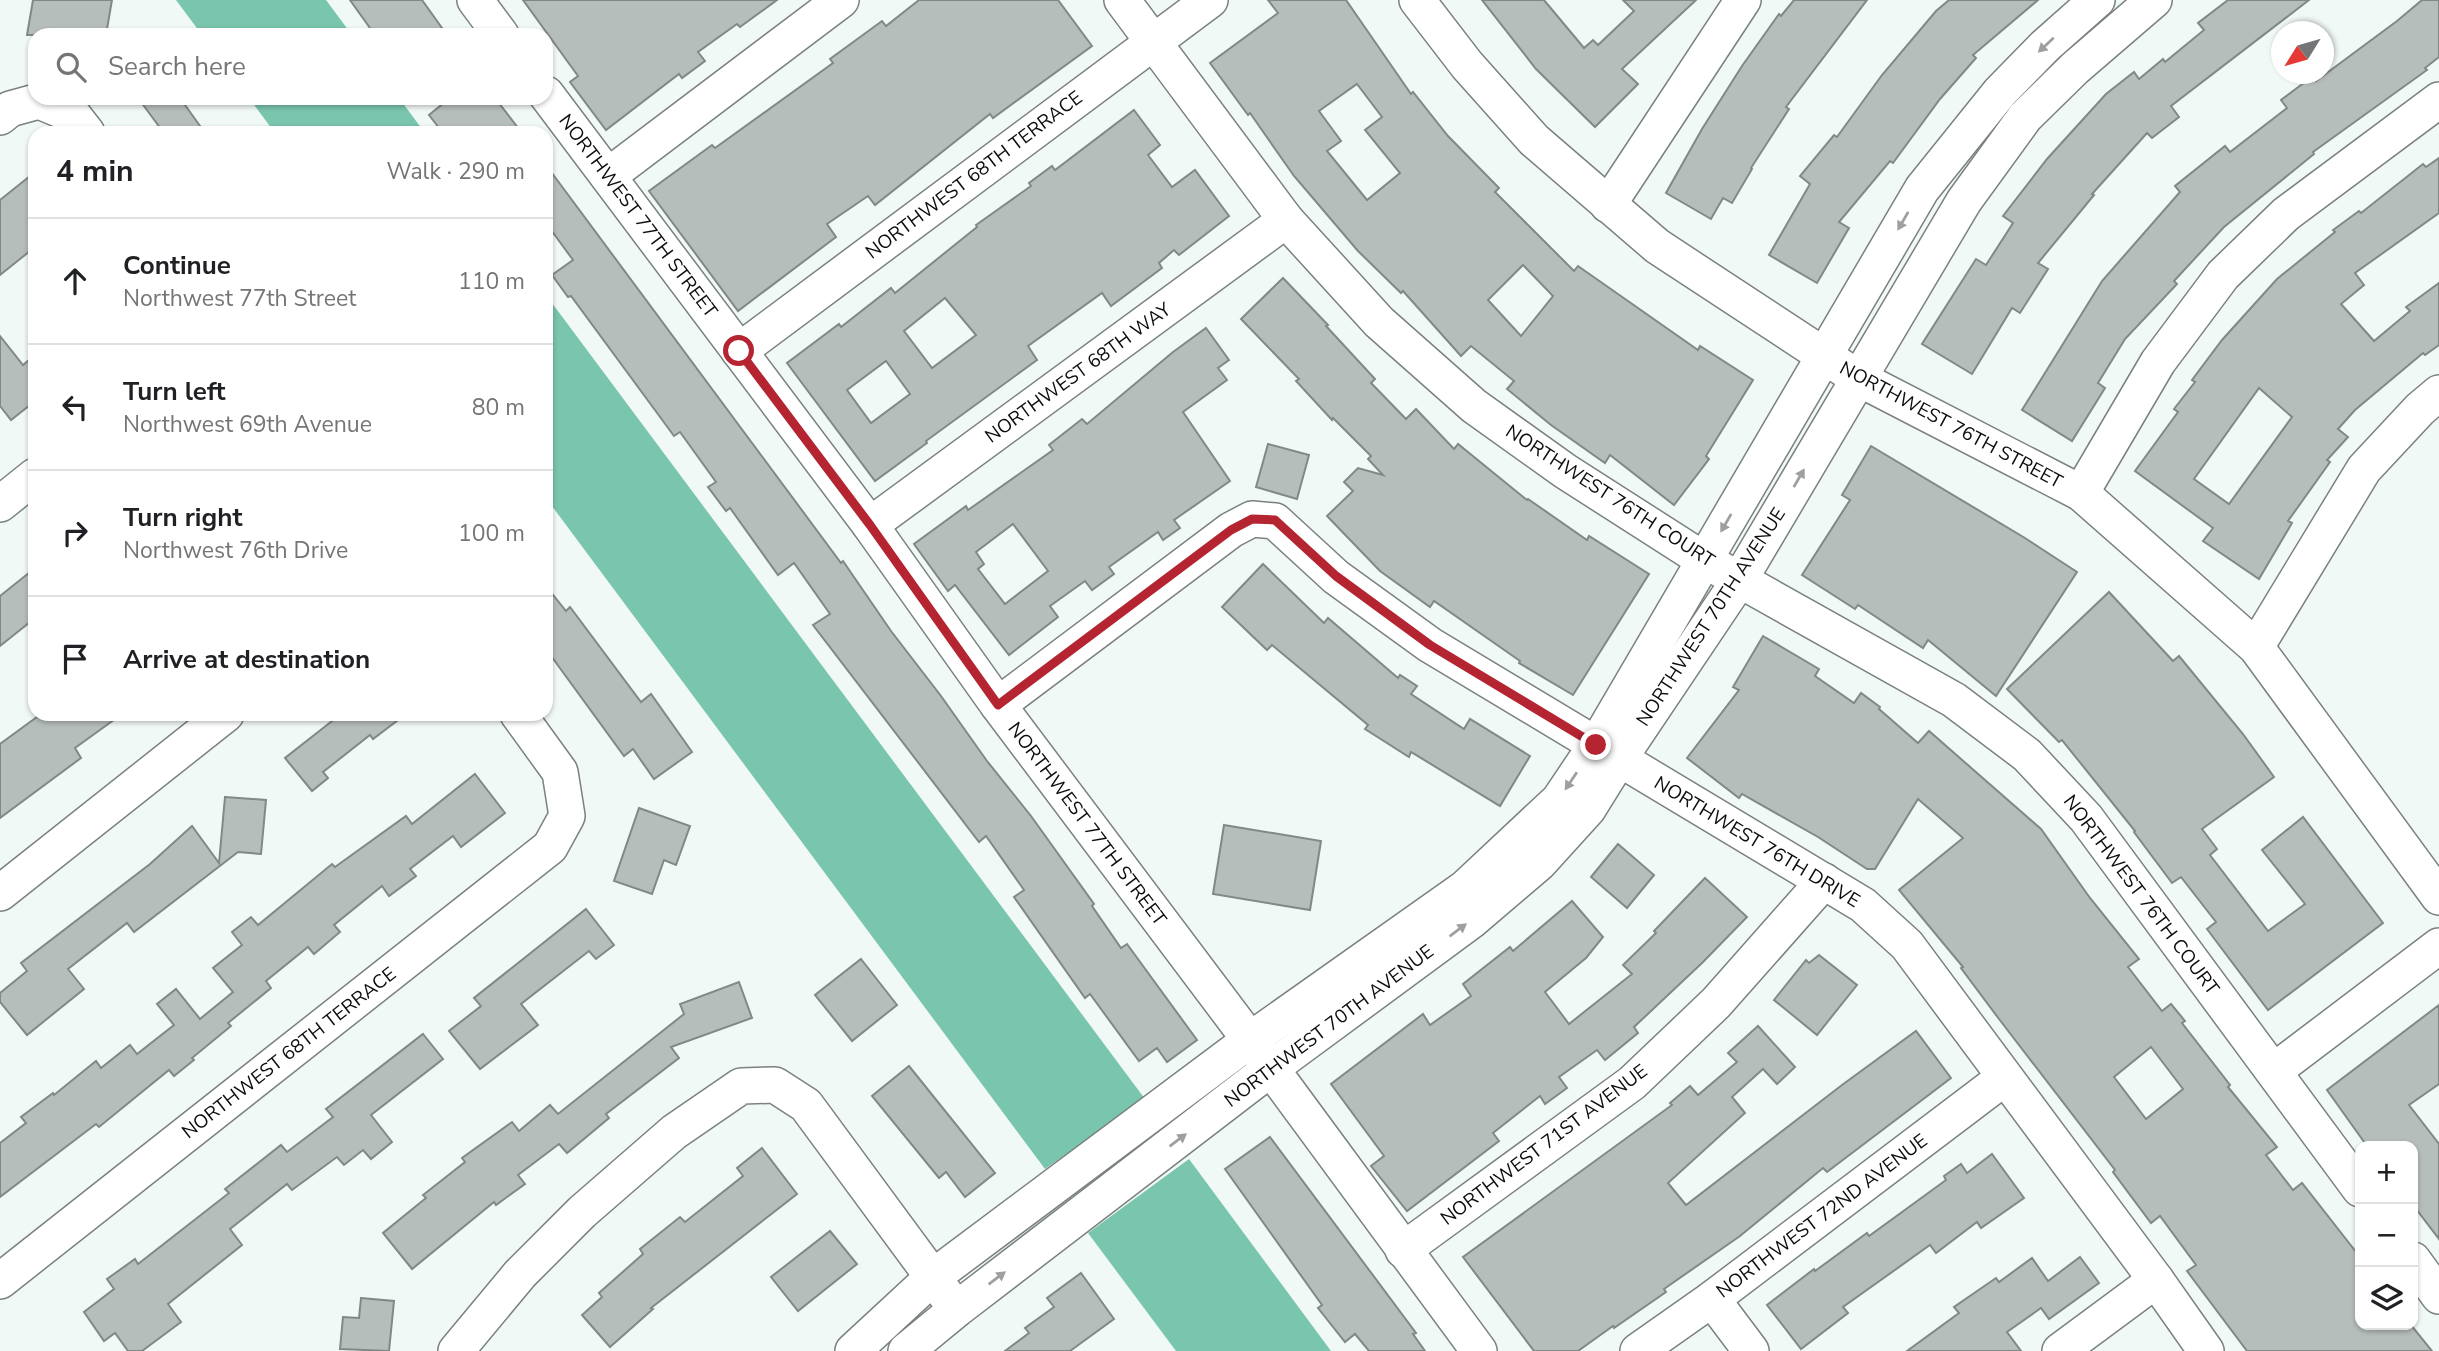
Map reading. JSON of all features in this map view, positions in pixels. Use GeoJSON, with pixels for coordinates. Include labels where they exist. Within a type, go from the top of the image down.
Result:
{"type":"FeatureCollection","features":[{"type":"Feature","properties":{"kind":"street"},"geometry":{"type":"LineString","coordinates":[[475,0],[496,28]]}},
{"type":"Feature","properties":{"kind":"street"},"geometry":{"type":"LineString","coordinates":[[608,176],[841,0]]}},
{"type":"Feature","properties":{"kind":"street","name":"NORTHWEST 76TH COURT"},"geometry":{"type":"LineString","coordinates":[[1122,0],[1286,220],[1378,322],[1474,406],[1565,471],[1704,560],[1954,700],[2027,755],[2086,818],[2355,1182]]}},
{"type":"Feature","properties":{"kind":"street","name":"NORTHWEST 68TH TERRACE"},"geometry":{"type":"LineString","coordinates":[[739,351],[1210,0]]}},
{"type":"Feature","properties":{"kind":"street","name":"NORTHWEST 76TH STREET"},"geometry":{"type":"LineString","coordinates":[[1417,0],[1467,65],[1535,140],[1657,246],[1858,378],[2081,493],[2256,647],[2439,897]]}},
{"type":"Feature","properties":{"kind":"street"},"geometry":{"type":"LineString","coordinates":[[1608,205],[1743,0]]}},
{"type":"Feature","properties":{"kind":"street","name":"NORTHWEST 70TH AVENUE"},"geometry":{"type":"LineString","coordinates":[[906,1351],[1270,1069],[1471,920],[1539,863],[1588,808],[1607,752],[1704,560],[1922,189],[2000,92],[2045,46],[2097,0]]}},
{"type":"Feature","properties":{"kind":"street","name":"NORTHWEST 70TH AVENUE"},"geometry":{"type":"LineString","coordinates":[[853,1351],[933,1277],[1250,1040],[1465,888],[1607,752],[1740,579],[1964,201],[2025,117],[2075,68],[2154,0]]}},
{"type":"Feature","properties":{"kind":"street"},"geometry":{"type":"LineString","coordinates":[[2081,493],[2158,362],[2223,275],[2286,214],[2439,100]]}},
{"type":"Feature","properties":{"kind":"street","name":"NORTHWEST 77TH STREET"},"geometry":{"type":"LineString","coordinates":[[553,103],[870,525],[998,705],[1479,1351]]}},
{"type":"Feature","properties":{"kind":"street"},"geometry":{"type":"LineString","coordinates":[[0,117],[10,109],[28,104]]}},
{"type":"Feature","properties":{"kind":"street"},"geometry":{"type":"LineString","coordinates":[[49,105],[73,115],[82,126]]}},
{"type":"Feature","properties":{"kind":"street","name":"NORTHWEST 68TH WAY"},"geometry":{"type":"LineString","coordinates":[[870,525],[1286,220]]}},
{"type":"Feature","properties":{"kind":"street"},"geometry":{"type":"LineString","coordinates":[[2256,647],[2364,469],[2420,409],[2439,393]]}},
{"type":"Feature","properties":{"kind":"street"},"geometry":{"type":"LineString","coordinates":[[0,504],[28,482]]}},
{"type":"Feature","properties":{"kind":"street","name":"NORTHWEST 76TH DRIVE"},"geometry":{"type":"LineString","coordinates":[[998,705],[1231,530],[1252,519],[1275,520],[1336,576],[1430,645],[1863,905],[1907,945],[2206,1351]]}},
{"type":"Feature","properties":{"kind":"street"},"geometry":{"type":"LineString","coordinates":[[0,893],[217,721]]}},
{"type":"Feature","properties":{"kind":"street","name":"NORTHWEST 68TH TERRACE"},"geometry":{"type":"LineString","coordinates":[[0,1281],[550,847],[567,816],[560,772],[523,721]]}},
{"type":"Feature","properties":{"kind":"street","name":"NORTHWEST 71ST AVENUE"},"geometry":{"type":"LineString","coordinates":[[1403,1250],[1632,1083],[1716,1003],[1824,881]]}},
{"type":"Feature","properties":{"kind":"street"},"geometry":{"type":"LineString","coordinates":[[2274,1071],[2439,946]]}},
{"type":"Feature","properties":{"kind":"street","name":"NORTHWEST 72ND AVENUE"},"geometry":{"type":"LineString","coordinates":[[1637,1351],[1712,1298],[2004,1078]]}},
{"type":"Feature","properties":{"kind":"street"},"geometry":{"type":"LineString","coordinates":[[456,1351],[520,1274],[582,1212],[674,1132],[741,1086],[775,1085],[806,1105],[957,1309]]}},
{"type":"Feature","properties":{"kind":"street"},"geometry":{"type":"LineString","coordinates":[[2418,1267],[2439,1296]]}},
{"type":"Feature","properties":{"kind":"street"},"geometry":{"type":"LineString","coordinates":[[2060,1351],[2156,1280]]}},
{"type":"Feature","properties":{"kind":"street"},"geometry":{"type":"LineString","coordinates":[[1712,1298],[1751,1351]]}},
{"type":"Feature","properties":{"kind":"shaded area"},"geometry":{"type":"Polygon","coordinates":[[[176,0],[326,0],[347,28],[197,28],[176,0]]]}},
{"type":"Feature","properties":{"kind":"shaded area"},"geometry":{"type":"Polygon","coordinates":[[[254,105],[404,105],[420,126],[270,126],[254,105]]]}},
{"type":"Feature","properties":{"kind":"shaded area"},"geometry":{"type":"Polygon","coordinates":[[[553,304],[1145,1099],[1045,1169],[553,507],[553,304]]]}},
{"type":"Feature","properties":{"kind":"shaded area"},"geometry":{"type":"Polygon","coordinates":[[[1189,1159],[1331,1351],[1176,1351],[1088,1233],[1189,1159]]]}},
{"type":"Feature","properties":{"kind":"building"},"geometry":{"type":"Polygon","coordinates":[[[33,0],[112,0],[107,28],[28,28],[33,0]]]}},
{"type":"Feature","properties":{"kind":"building"},"geometry":{"type":"Polygon","coordinates":[[[350,0],[422,0],[442,28],[370,28],[350,0]]]}},
{"type":"Feature","properties":{"kind":"building"},"geometry":{"type":"Polygon","coordinates":[[[523,0],[777,0],[740,27],[737,24],[698,52],[705,61],[682,78],[679,74],[606,130],[570,82],[578,76],[553,41],[553,28],[543,28],[523,0]]]}},
{"type":"Feature","properties":{"kind":"building"},"geometry":{"type":"Polygon","coordinates":[[[919,0],[1058,0],[1092,46],[993,118],[990,114],[875,205],[868,196],[827,224],[836,237],[738,311],[649,191],[712,145],[715,148],[833,63],[830,59],[882,21],[886,26],[919,0]]]}},
{"type":"Feature","properties":{"kind":"building"},"geometry":{"type":"Polygon","coordinates":[[[1268,0],[1346,0],[1411,94],[1413,92],[1448,136],[1499,188],[1495,192],[1574,271],[1578,266],[1698,350],[1700,346],[1753,380],[1706,456],[1709,459],[1674,505],[1610,455],[1605,463],[1551,425],[1507,389],[1514,381],[1471,346],[1461,356],[1403,291],[1401,293],[1358,251],[1294,176],[1250,113],[1248,115],[1210,63],[1278,13],[1268,0]],[[1357,84],[1319,111],[1341,141],[1327,151],[1367,200],[1400,173],[1365,130],[1382,117],[1357,84]],[[1523,265],[1488,300],[1521,336],[1553,296],[1523,265]]]}},
{"type":"Feature","properties":{"kind":"building"},"geometry":{"type":"Polygon","coordinates":[[[1482,0],[1544,0],[1584,48],[1593,40],[1598,45],[1634,11],[1623,0],[1696,0],[1622,69],[1638,84],[1595,127],[1536,69],[1482,0]]]}},
{"type":"Feature","properties":{"kind":"building"},"geometry":{"type":"Polygon","coordinates":[[[1794,0],[1867,0],[1786,107],[1789,109],[1732,203],[1723,198],[1711,219],[1666,193],[1742,66],[1779,14],[1781,16],[1794,0]]]}},
{"type":"Feature","properties":{"kind":"building"},"geometry":{"type":"Polygon","coordinates":[[[1949,0],[2038,0],[1973,55],[1976,58],[1940,99],[1893,163],[1890,161],[1839,222],[1849,228],[1817,283],[1769,255],[1810,184],[1800,176],[1834,135],[1837,137],[1882,75],[1936,11],[1949,0]]]}},
{"type":"Feature","properties":{"kind":"building"},"geometry":{"type":"Polygon","coordinates":[[[2228,0],[2309,0],[2282,21],[2271,21],[2271,29],[2171,106],[2179,117],[2152,138],[2147,133],[2092,194],[2094,195],[2038,263],[2048,269],[2020,313],[2012,308],[1972,374],[1922,344],[1976,259],[1986,265],[2013,223],[2003,216],[2047,159],[2106,94],[2134,72],[2139,79],[2204,30],[2198,23],[2228,0]]]}},
{"type":"Feature","properties":{"kind":"building"},"geometry":{"type":"Polygon","coordinates":[[[2422,0],[2439,0],[2439,57],[2425,68],[2427,70],[2313,152],[2314,154],[2224,227],[2174,281],[2177,284],[2125,339],[2098,383],[2105,388],[2072,441],[2022,410],[2102,281],[2180,192],[2175,186],[2225,146],[2230,152],[2287,108],[2281,100],[2302,84],[2334,84],[2334,68],[2422,0]]]}},
{"type":"Feature","properties":{"kind":"building"},"geometry":{"type":"Polygon","coordinates":[[[143,105],[185,105],[200,126],[159,126],[143,105]]]}},
{"type":"Feature","properties":{"kind":"building"},"geometry":{"type":"Polygon","coordinates":[[[441,105],[500,105],[517,126],[438,126],[429,115],[441,105]]]}},
{"type":"Feature","properties":{"kind":"building"},"geometry":{"type":"Polygon","coordinates":[[[1134,110],[1160,145],[1148,155],[1172,187],[1195,170],[1229,216],[1179,255],[1174,250],[1159,263],[1162,268],[1111,306],[1102,293],[1028,346],[1037,360],[875,481],[787,363],[839,324],[841,327],[891,288],[895,293],[977,227],[976,225],[1031,186],[1029,183],[1052,166],[1055,170],[1134,110]],[[945,298],[904,331],[932,368],[976,335],[945,298]],[[886,361],[847,390],[871,423],[910,394],[886,361]]]}},
{"type":"Feature","properties":{"kind":"building"},"geometry":{"type":"Polygon","coordinates":[[[2439,158],[2439,213],[2355,273],[2364,285],[2341,304],[2374,341],[2410,311],[2406,307],[2439,283],[2439,345],[2425,355],[2423,353],[2355,410],[2338,429],[2348,437],[2327,460],[2330,462],[2288,521],[2292,523],[2259,579],[2203,541],[2213,528],[2135,471],[2178,412],[2174,409],[2195,382],[2192,380],[2222,340],[2277,279],[2335,232],[2333,230],[2359,211],[2361,213],[2423,164],[2426,167],[2439,158]],[[2259,388],[2194,479],[2229,504],[2292,417],[2259,388]]]}},
{"type":"Feature","properties":{"kind":"building"},"geometry":{"type":"Polygon","coordinates":[[[553,174],[841,563],[843,561],[987,761],[1031,816],[1094,904],[1092,906],[1121,948],[1127,944],[1197,1040],[1167,1062],[1157,1048],[1139,1061],[1090,994],[1085,998],[1014,897],[1024,890],[986,836],[979,842],[813,625],[830,614],[794,563],[778,575],[730,508],[726,511],[708,487],[716,482],[680,432],[674,436],[571,296],[568,297],[553,276],[573,260],[553,233],[553,174]]]}},
{"type":"Feature","properties":{"kind":"building"},"geometry":{"type":"Polygon","coordinates":[[[28,178],[28,253],[0,275],[0,200],[28,178]]]}},
{"type":"Feature","properties":{"kind":"building"},"geometry":{"type":"Polygon","coordinates":[[[1283,278],[1328,325],[1326,326],[1375,379],[1371,383],[1406,419],[1416,409],[1454,449],[1458,444],[1527,500],[1587,540],[1589,536],[1649,574],[1573,695],[1519,663],[1520,661],[1434,601],[1430,607],[1380,571],[1327,516],[1353,491],[1344,482],[1358,468],[1383,475],[1368,459],[1371,456],[1333,418],[1332,420],[1296,381],[1299,379],[1241,319],[1283,278]]]}},
{"type":"Feature","properties":{"kind":"building"},"geometry":{"type":"Polygon","coordinates":[[[1206,328],[1229,360],[1218,368],[1227,380],[1183,412],[1230,481],[1174,520],[1180,528],[1163,540],[1158,532],[1109,567],[1114,574],[1092,590],[1085,581],[1050,606],[1058,617],[1009,655],[955,585],[948,591],[914,544],[966,506],[968,510],[1053,450],[1049,445],[1082,419],[1087,424],[1206,328]],[[1013,524],[976,552],[984,564],[978,569],[1005,604],[1048,571],[1013,524]]]}},
{"type":"Feature","properties":{"kind":"building"},"geometry":{"type":"Polygon","coordinates":[[[0,336],[23,365],[28,361],[28,407],[11,420],[0,406],[0,336]]]}},
{"type":"Feature","properties":{"kind":"building"},"geometry":{"type":"Polygon","coordinates":[[[1268,444],[1309,455],[1297,499],[1256,487],[1268,444]]]}},
{"type":"Feature","properties":{"kind":"building"},"geometry":{"type":"Polygon","coordinates":[[[1871,446],[2077,572],[1996,696],[1928,640],[1923,648],[1858,605],[1855,609],[1802,575],[1850,500],[1842,495],[1871,446]]]}},
{"type":"Feature","properties":{"kind":"building"},"geometry":{"type":"Polygon","coordinates":[[[1263,564],[1324,623],[1328,618],[1398,678],[1400,675],[1417,686],[1411,694],[1464,729],[1470,719],[1530,756],[1500,806],[1411,752],[1409,757],[1365,729],[1368,725],[1272,645],[1267,650],[1222,607],[1263,564]]]}},
{"type":"Feature","properties":{"kind":"building"},"geometry":{"type":"Polygon","coordinates":[[[28,574],[28,624],[0,646],[0,596],[28,574]]]}},
{"type":"Feature","properties":{"kind":"building"},"geometry":{"type":"Polygon","coordinates":[[[2109,592],[2173,661],[2179,656],[2243,734],[2274,777],[2202,829],[2217,849],[2210,855],[2268,931],[2305,904],[2262,850],[2303,817],[2383,923],[2268,1010],[2207,929],[2216,922],[2181,877],[2172,883],[2135,831],[2062,740],[2059,742],[2007,689],[2109,592]]]}},
{"type":"Feature","properties":{"kind":"building"},"geometry":{"type":"Polygon","coordinates":[[[553,595],[566,611],[570,607],[641,702],[651,694],[692,752],[654,779],[633,749],[624,756],[553,659],[553,595]]]}},
{"type":"Feature","properties":{"kind":"building"},"geometry":{"type":"Polygon","coordinates":[[[1763,636],[1819,669],[1815,676],[1854,703],[1861,693],[1918,743],[1929,731],[2041,829],[2090,898],[2139,959],[2128,967],[2162,1011],[2171,1004],[2185,1021],[2182,1023],[2230,1085],[2228,1087],[2277,1147],[2266,1155],[2293,1190],[2302,1183],[2355,1251],[2355,1330],[2415,1330],[2432,1351],[2247,1351],[2187,1271],[2196,1265],[2160,1216],[2151,1223],[2113,1172],[2115,1170],[1999,1019],[1961,968],[1963,967],[1899,890],[1963,838],[1918,799],[1875,869],[1867,869],[1818,837],[1742,794],[1739,798],[1687,758],[1739,690],[1733,687],[1763,636]],[[2151,1047],[2114,1077],[2146,1119],[2183,1089],[2151,1047]]]}},
{"type":"Feature","properties":{"kind":"building"},"geometry":{"type":"Polygon","coordinates":[[[31,721],[112,721],[75,748],[81,758],[0,818],[0,744],[31,721]]]}},
{"type":"Feature","properties":{"kind":"building"},"geometry":{"type":"Polygon","coordinates":[[[332,721],[397,721],[373,739],[370,735],[323,772],[328,778],[312,791],[285,758],[332,721]]]}},
{"type":"Feature","properties":{"kind":"building"},"geometry":{"type":"Polygon","coordinates":[[[475,774],[505,813],[461,847],[453,836],[410,869],[416,876],[389,896],[382,886],[334,925],[340,932],[314,954],[308,947],[266,981],[271,988],[228,1023],[231,1026],[192,1058],[194,1060],[174,1076],[169,1070],[99,1127],[96,1124],[0,1197],[0,1143],[26,1123],[21,1117],[53,1093],[54,1095],[96,1061],[101,1068],[130,1045],[137,1054],[174,1025],[157,1004],[176,989],[200,1019],[233,992],[213,968],[242,945],[232,932],[251,917],[258,925],[332,864],[335,867],[406,816],[412,824],[475,774]]]}},
{"type":"Feature","properties":{"kind":"building"},"geometry":{"type":"Polygon","coordinates":[[[225,797],[266,800],[261,854],[238,852],[134,932],[127,923],[68,969],[84,989],[27,1035],[0,1002],[0,993],[27,971],[21,963],[150,864],[192,826],[219,863],[225,797]]]}},
{"type":"Feature","properties":{"kind":"building"},"geometry":{"type":"Polygon","coordinates":[[[639,808],[690,826],[676,865],[664,860],[652,894],[614,881],[639,808]]]}},
{"type":"Feature","properties":{"kind":"building"},"geometry":{"type":"Polygon","coordinates":[[[1224,825],[1321,841],[1310,910],[1213,894],[1224,825]]]}},
{"type":"Feature","properties":{"kind":"building"},"geometry":{"type":"Polygon","coordinates":[[[1618,844],[1654,875],[1627,908],[1591,877],[1618,844]]]}},
{"type":"Feature","properties":{"kind":"building"},"geometry":{"type":"Polygon","coordinates":[[[1705,878],[1747,917],[1634,1027],[1638,1033],[1605,1060],[1597,1050],[1559,1077],[1567,1088],[1545,1104],[1540,1096],[1493,1133],[1499,1141],[1407,1211],[1371,1166],[1384,1156],[1331,1084],[1423,1014],[1430,1025],[1471,996],[1463,984],[1510,947],[1513,951],[1572,901],[1603,937],[1586,958],[1545,992],[1569,1024],[1632,974],[1623,965],[1705,878]]]}},
{"type":"Feature","properties":{"kind":"building"},"geometry":{"type":"Polygon","coordinates":[[[586,909],[614,945],[596,959],[589,951],[521,1004],[538,1025],[480,1069],[449,1031],[481,1006],[474,998],[586,909]]]}},
{"type":"Feature","properties":{"kind":"building"},"geometry":{"type":"Polygon","coordinates":[[[1819,955],[1857,985],[1817,1035],[1774,1000],[1806,960],[1809,963],[1819,955]]]}},
{"type":"Feature","properties":{"kind":"building"},"geometry":{"type":"Polygon","coordinates":[[[861,959],[897,1005],[852,1041],[815,995],[861,959]]]}},
{"type":"Feature","properties":{"kind":"building"},"geometry":{"type":"Polygon","coordinates":[[[739,982],[752,1018],[671,1047],[679,1058],[606,1114],[609,1118],[567,1153],[559,1144],[518,1175],[525,1184],[496,1205],[494,1202],[412,1269],[383,1233],[426,1198],[423,1195],[465,1162],[462,1158],[512,1122],[519,1131],[550,1105],[558,1114],[684,1014],[680,1004],[739,982]]]}},
{"type":"Feature","properties":{"kind":"building"},"geometry":{"type":"Polygon","coordinates":[[[2439,1005],[2439,1084],[2409,1105],[2439,1144],[2439,1239],[2418,1212],[2418,1141],[2363,1141],[2327,1090],[2439,1005]]]}},
{"type":"Feature","properties":{"kind":"building"},"geometry":{"type":"Polygon","coordinates":[[[1758,1026],[1795,1067],[1777,1084],[1763,1069],[1732,1097],[1745,1113],[1668,1183],[1686,1205],[1916,1031],[1951,1078],[1827,1172],[1823,1168],[1740,1236],[1614,1328],[1613,1326],[1578,1351],[1534,1351],[1463,1257],[1672,1105],[1670,1103],[1690,1086],[1698,1095],[1737,1062],[1728,1053],[1758,1026]]]}},
{"type":"Feature","properties":{"kind":"building"},"geometry":{"type":"Polygon","coordinates":[[[423,1034],[443,1059],[371,1115],[392,1142],[371,1159],[363,1150],[344,1165],[337,1157],[292,1190],[287,1184],[230,1229],[242,1245],[168,1304],[181,1322],[142,1351],[128,1351],[115,1333],[104,1341],[84,1312],[114,1289],[107,1279],[135,1259],[138,1264],[229,1193],[225,1189],[281,1145],[287,1152],[333,1117],[326,1109],[423,1034]]]}},
{"type":"Feature","properties":{"kind":"building"},"geometry":{"type":"Polygon","coordinates":[[[909,1066],[995,1173],[965,1197],[946,1172],[939,1178],[872,1096],[909,1066]]]}},
{"type":"Feature","properties":{"kind":"building"},"geometry":{"type":"Polygon","coordinates":[[[1270,1137],[1416,1333],[1413,1334],[1425,1351],[1369,1351],[1355,1334],[1345,1342],[1318,1308],[1322,1305],[1225,1169],[1270,1137]]]}},
{"type":"Feature","properties":{"kind":"building"},"geometry":{"type":"Polygon","coordinates":[[[762,1148],[797,1194],[651,1308],[653,1309],[610,1347],[582,1315],[602,1297],[599,1293],[643,1254],[640,1249],[680,1217],[685,1222],[743,1176],[737,1168],[762,1148]]]}},
{"type":"Feature","properties":{"kind":"building"},"geometry":{"type":"Polygon","coordinates":[[[1992,1154],[2024,1198],[1981,1228],[1977,1222],[1936,1253],[1930,1245],[1843,1307],[1848,1313],[1801,1349],[1767,1305],[1867,1233],[1869,1236],[1946,1180],[1944,1176],[1961,1164],[1967,1173],[1992,1154]]]}},
{"type":"Feature","properties":{"kind":"building"},"geometry":{"type":"Polygon","coordinates":[[[830,1231],[857,1264],[798,1311],[771,1277],[830,1231]]]}},
{"type":"Feature","properties":{"kind":"building"},"geometry":{"type":"Polygon","coordinates":[[[2080,1257],[2099,1283],[2049,1319],[2041,1308],[2007,1332],[2021,1351],[1907,1351],[1959,1313],[1954,1307],[1996,1278],[1999,1282],[2032,1258],[2048,1281],[2080,1257]]]}},
{"type":"Feature","properties":{"kind":"building"},"geometry":{"type":"Polygon","coordinates":[[[1081,1273],[1114,1319],[1070,1351],[1005,1351],[1029,1333],[1025,1328],[1054,1307],[1047,1298],[1081,1273]]]}},
{"type":"Feature","properties":{"kind":"building"},"geometry":{"type":"Polygon","coordinates":[[[361,1298],[394,1301],[389,1351],[340,1349],[343,1317],[359,1318],[361,1298]]]}},
{"type":"Feature","properties":{"kind":"route"},"geometry":{"type":"LineString","coordinates":[[739,351],[870,525],[998,705],[1231,530],[1252,519],[1275,520],[1336,576],[1430,645],[1596,745]]}}]}
